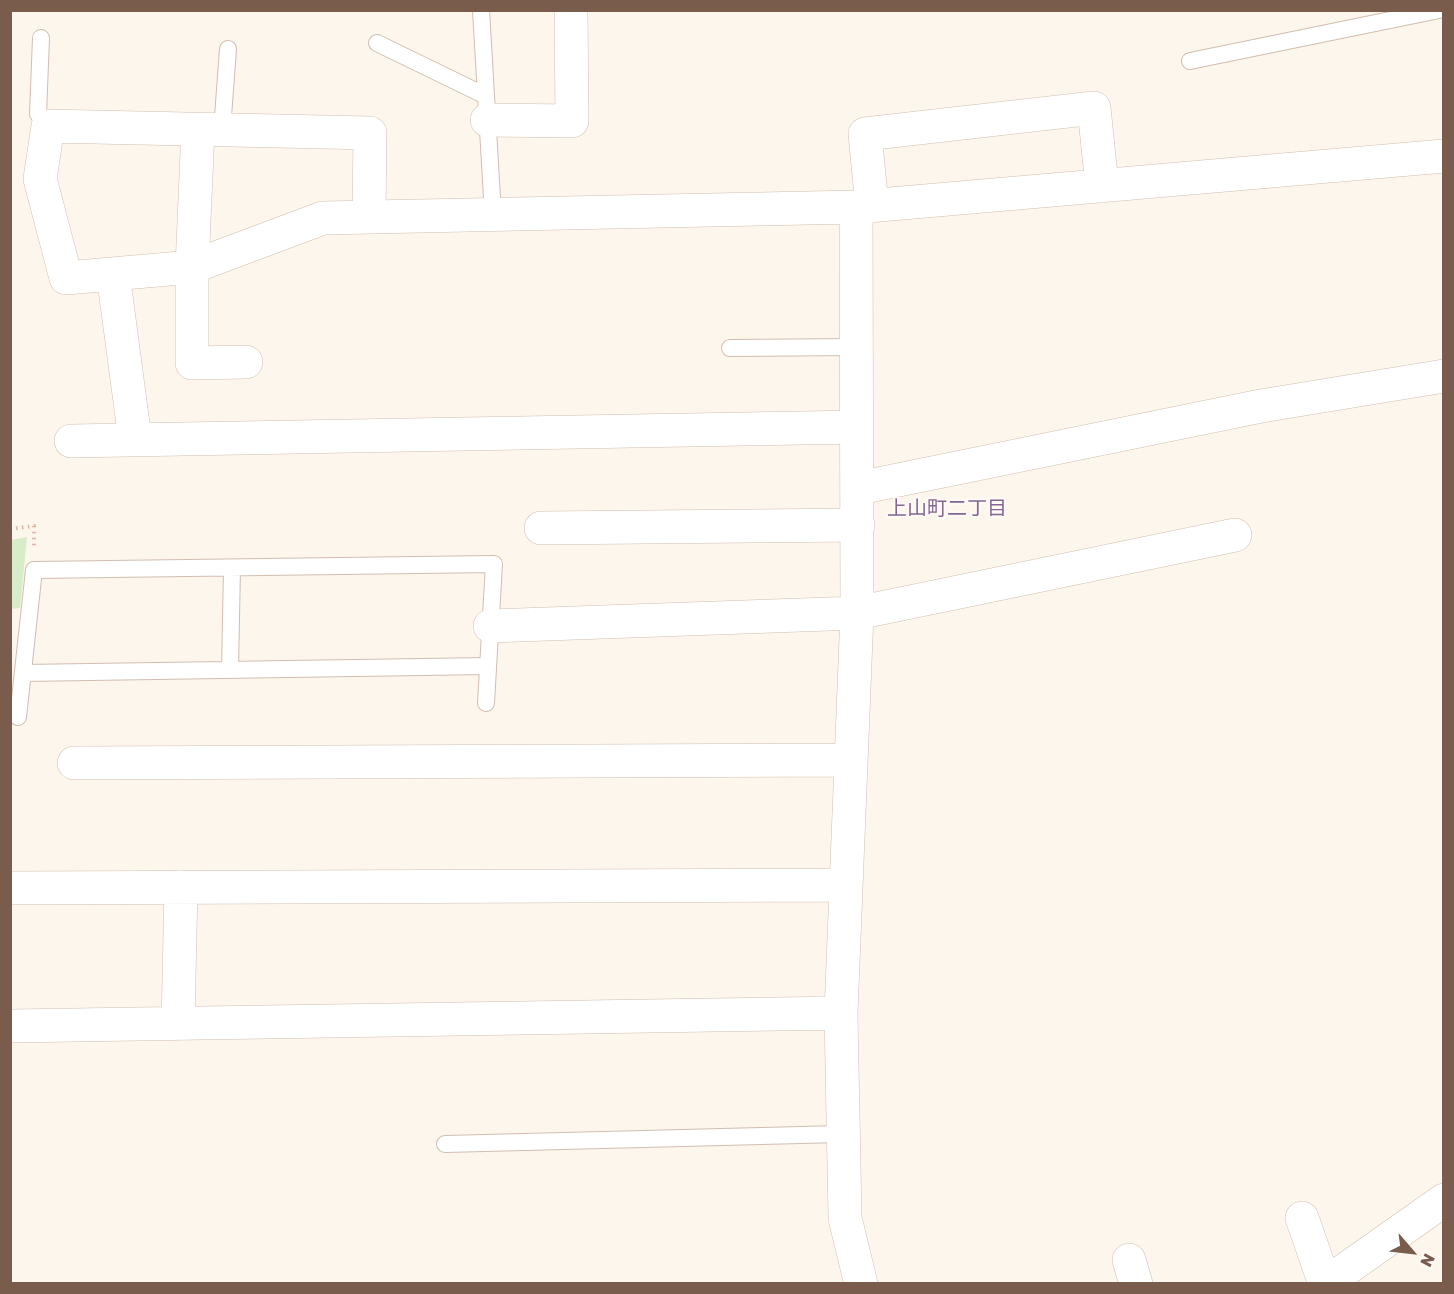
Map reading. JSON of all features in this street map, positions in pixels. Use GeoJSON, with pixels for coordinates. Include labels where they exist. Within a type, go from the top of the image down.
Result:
{"type":"FeatureCollection","features":[{"type":"Feature","properties":{"kind":"street"},"geometry":{"type":"LineString","coordinates":[[487,108],[572,121],[571,10]]}},
{"type":"Feature","properties":{"kind":"street"},"geometry":{"type":"LineString","coordinates":[[861,1284],[845,1218],[841,1134],[841,1013],[844,885],[857,613],[859,488],[855,347],[864,206],[865,134],[1094,108],[1102,186]]}},
{"type":"Feature","properties":{"kind":"street"},"geometry":{"type":"LineString","coordinates":[[369,217],[370,133],[48,126],[40,179],[66,278],[192,267],[323,218],[369,217],[493,214],[864,206],[1443,156]]}},
{"type":"Feature","properties":{"kind":"street"},"geometry":{"type":"LineString","coordinates":[[210,130],[192,267],[192,363],[246,362]]}},
{"type":"Feature","properties":{"kind":"street"},"geometry":{"type":"LineString","coordinates":[[113,274],[135,439]]}},
{"type":"Feature","properties":{"kind":"street"},"geometry":{"type":"LineString","coordinates":[[859,488],[1261,406],[1443,376]]}},
{"type":"Feature","properties":{"kind":"street"},"geometry":{"type":"LineString","coordinates":[[71,441],[857,427]]}},
{"type":"Feature","properties":{"kind":"street"},"geometry":{"type":"LineString","coordinates":[[541,528],[858,525]]}},
{"type":"Feature","properties":{"kind":"street"},"geometry":{"type":"LineString","coordinates":[[490,626],[857,613],[1235,535]]}},
{"type":"Feature","properties":{"kind":"street"},"geometry":{"type":"LineString","coordinates":[[74,763],[850,760]]}},
{"type":"Feature","properties":{"kind":"street"},"geometry":{"type":"LineString","coordinates":[[10,888],[844,885]]}},
{"type":"Feature","properties":{"kind":"street"},"geometry":{"type":"LineString","coordinates":[[178,1024],[182,887]]}},
{"type":"Feature","properties":{"kind":"street"},"geometry":{"type":"LineString","coordinates":[[10,1026],[841,1013]]}},
{"type":"Feature","properties":{"kind":"street"},"geometry":{"type":"LineString","coordinates":[[1302,1218],[1325,1284],[1443,1200]]}},
{"type":"Feature","properties":{"kind":"lane"},"geometry":{"type":"LineString","coordinates":[[481,10],[493,214]]}},
{"type":"Feature","properties":{"kind":"lane"},"geometry":{"type":"LineString","coordinates":[[1190,61],[1439,10]]}},
{"type":"Feature","properties":{"kind":"lane"},"geometry":{"type":"LineString","coordinates":[[41,38],[38,114],[48,126]]}},
{"type":"Feature","properties":{"kind":"lane"},"geometry":{"type":"LineString","coordinates":[[377,43],[487,108]]}},
{"type":"Feature","properties":{"kind":"lane"},"geometry":{"type":"LineString","coordinates":[[210,130],[228,49]]}},
{"type":"Feature","properties":{"kind":"lane"},"geometry":{"type":"LineString","coordinates":[[730,348],[855,347]]}},
{"type":"Feature","properties":{"kind":"lane"},"geometry":{"type":"LineString","coordinates":[[18,717],[34,570],[494,564],[486,703]]}},
{"type":"Feature","properties":{"kind":"lane"},"geometry":{"type":"LineString","coordinates":[[230,670],[232,568]]}},
{"type":"Feature","properties":{"kind":"lane"},"geometry":{"type":"LineString","coordinates":[[23,673],[488,666]]}},
{"type":"Feature","properties":{"kind":"lane"},"geometry":{"type":"LineString","coordinates":[[445,1144],[841,1134]]}},
{"type":"Feature","properties":{"kind":"path"},"geometry":{"type":"LineString","coordinates":[[10,529],[34,526],[34,570]]}},
{"type":"Feature","properties":{"kind":"green space"},"geometry":{"type":"Polygon","coordinates":[[[27,537],[20,608],[11,609],[11,540],[27,537]]]}},
{"type":"Feature","properties":{"kind":"district","name":"上山町二丁目"},"geometry":{"type":"Point","coordinates":[947,509]}}]}
